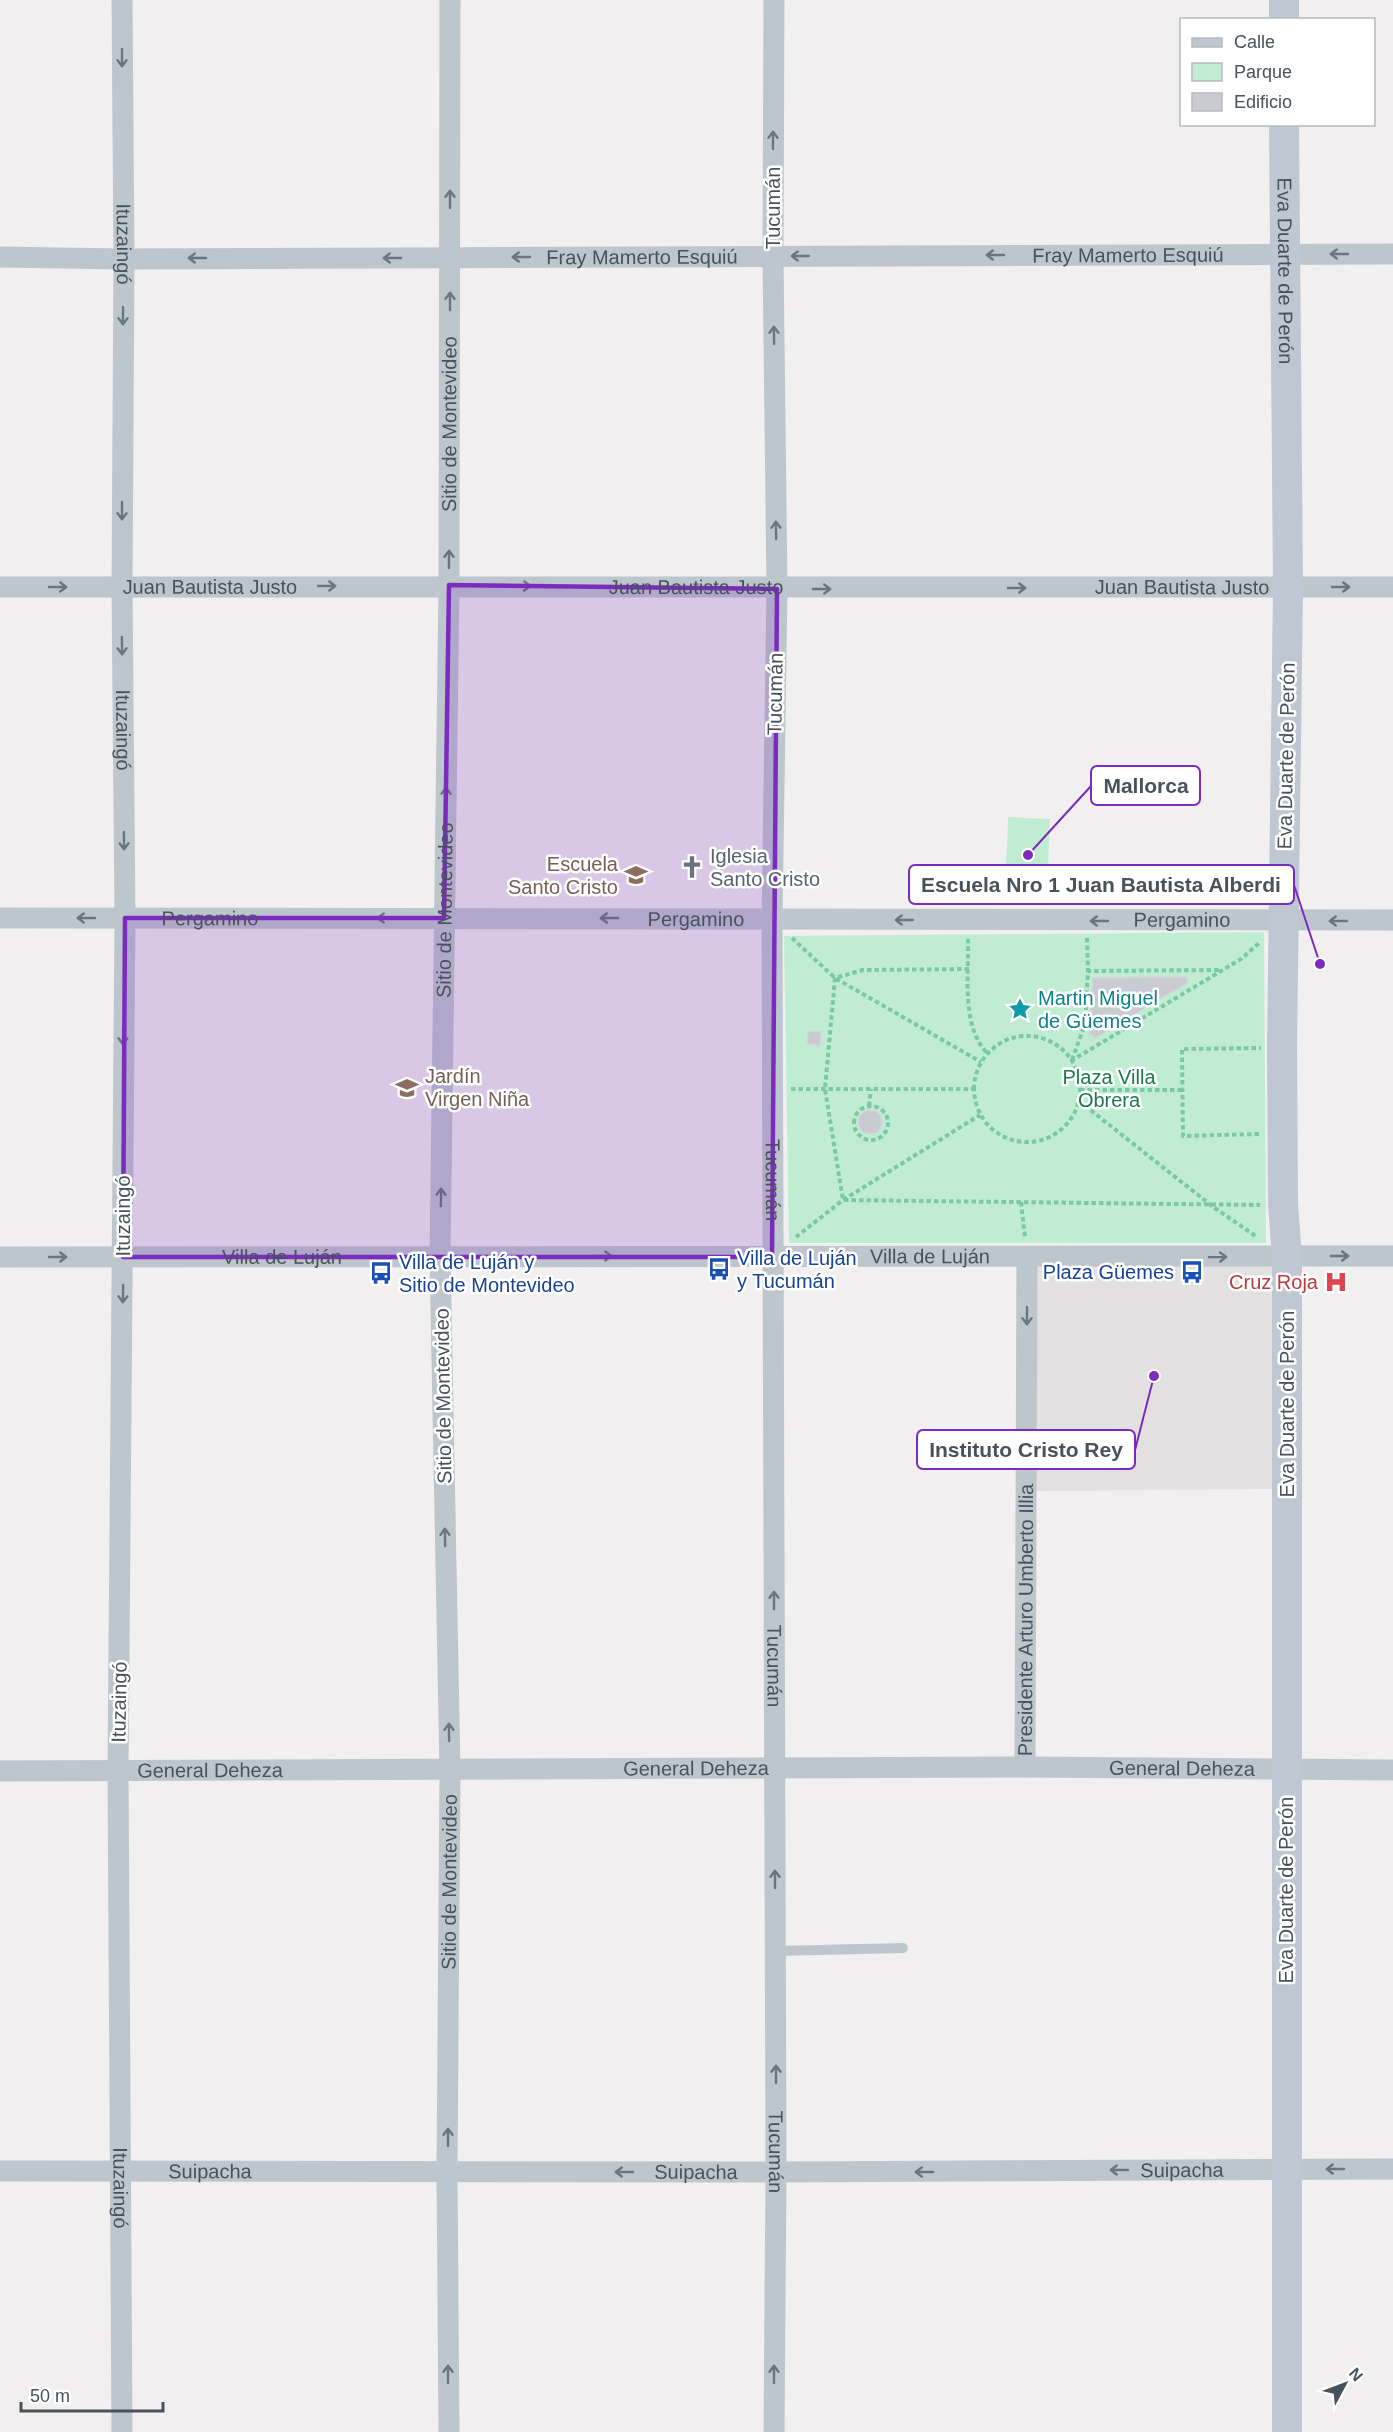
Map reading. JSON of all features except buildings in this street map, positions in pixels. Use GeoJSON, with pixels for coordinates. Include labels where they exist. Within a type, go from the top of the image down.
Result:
{"type":"FeatureCollection","features":[{"type":"Feature","properties":{"kind":"main road"},"geometry":{"type":"LineString","coordinates":[[1284,0],[1284,18]]}},
{"type":"Feature","properties":{"kind":"main road","name":"Eva Duarte de Perón"},"geometry":{"type":"LineString","coordinates":[[1284,126],[1288,587],[1282,1047],[1283,1204],[1287,1257],[1287,2432]]}},
{"type":"Feature","properties":{"kind":"street","name":"Ituzaingó"},"geometry":{"type":"LineString","coordinates":[[122,0],[124,259],[122,587],[125,918],[118,1771],[122,2432]]}},
{"type":"Feature","properties":{"kind":"street","name":"Sitio de Montevideo"},"geometry":{"type":"LineString","coordinates":[[449,2432],[447,2172],[450,1770],[440,1256],[449,585],[450,0]]}},
{"type":"Feature","properties":{"kind":"street","name":"Tucumán"},"geometry":{"type":"LineString","coordinates":[[774,0],[773,256],[777,589],[772,919],[776,2172],[774,2432]]}},
{"type":"Feature","properties":{"kind":"street","name":"Fray Mamerto Esquiú"},"geometry":{"type":"LineString","coordinates":[[0,257],[124,259],[1393,254]]}},
{"type":"Feature","properties":{"kind":"street","name":"Juan Bautista Justo"},"geometry":{"type":"LineString","coordinates":[[0,587],[449,585],[777,589],[1393,587]]}},
{"type":"Feature","properties":{"kind":"street","name":"Pergamino"},"geometry":{"type":"LineString","coordinates":[[0,918],[1393,920]]}},
{"type":"Feature","properties":{"kind":"street","name":"Villa de Luján"},"geometry":{"type":"LineString","coordinates":[[0,1257],[1393,1256]]}},
{"type":"Feature","properties":{"kind":"street","name":"Presidente Arturo Umberto Illia"},"geometry":{"type":"LineString","coordinates":[[1025,1767],[1027,1257]]}},
{"type":"Feature","properties":{"kind":"street","name":"General Deheza"},"geometry":{"type":"LineString","coordinates":[[0,1771],[1025,1767],[1393,1770]]}},
{"type":"Feature","properties":{"kind":"street","name":"Suipacha"},"geometry":{"type":"LineString","coordinates":[[0,2171],[776,2172],[1393,2169]]}},
{"type":"Feature","properties":{"kind":"lane"},"geometry":{"type":"LineString","coordinates":[[775,1951],[903,1948]]}},
{"type":"Feature","properties":{"kind":"path"},"geometry":{"type":"LineString","coordinates":[[772,919],[836,978],[981,1062]]}},
{"type":"Feature","properties":{"kind":"path"},"geometry":{"type":"LineString","coordinates":[[968,920],[970,1020],[976,1039],[987,1053]]}},
{"type":"Feature","properties":{"kind":"path"},"geometry":{"type":"LineString","coordinates":[[1071,1060],[1085,1024],[1088,970],[1087,921]]}},
{"type":"Feature","properties":{"kind":"path"},"geometry":{"type":"LineString","coordinates":[[1071,1060],[1241,959],[1284,921]]}},
{"type":"Feature","properties":{"kind":"path"},"geometry":{"type":"LineString","coordinates":[[836,978],[863,970],[969,969]]}},
{"type":"Feature","properties":{"kind":"path"},"geometry":{"type":"LineString","coordinates":[[1088,970],[1222,970]]}},
{"type":"Feature","properties":{"kind":"path"},"geometry":{"type":"LineString","coordinates":[[836,978],[825,1089],[843,1200]]}},
{"type":"Feature","properties":{"kind":"path"},"geometry":{"type":"LineString","coordinates":[[1031,1036],[1047,1040],[1061,1048],[1071,1060],[1076,1070],[1080,1090],[1079,1101],[1073,1116],[1063,1129],[1050,1138],[1034,1143],[1018,1142],[1003,1137],[990,1128],[980,1115],[973,1089],[975,1075],[987,1053],[1000,1043],[1015,1037],[1031,1036]]}},
{"type":"Feature","properties":{"kind":"path"},"geometry":{"type":"LineString","coordinates":[[1282,1047],[1182,1049],[1183,1136],[1284,1133]]}},
{"type":"Feature","properties":{"kind":"path"},"geometry":{"type":"LineString","coordinates":[[772,1089],[973,1089]]}},
{"type":"Feature","properties":{"kind":"path"},"geometry":{"type":"LineString","coordinates":[[869,1106],[871,1089]]}},
{"type":"Feature","properties":{"kind":"path"},"geometry":{"type":"LineString","coordinates":[[1080,1090],[1182,1090]]}},
{"type":"Feature","properties":{"kind":"path"},"geometry":{"type":"LineString","coordinates":[[1079,1101],[1212,1206],[1287,1257]]}},
{"type":"Feature","properties":{"kind":"path"},"geometry":{"type":"LineString","coordinates":[[869,1106],[874,1106],[884,1112],[887,1123],[880,1137],[869,1139],[859,1135],[854,1125],[859,1110],[869,1106]]}},
{"type":"Feature","properties":{"kind":"path"},"geometry":{"type":"LineString","coordinates":[[772,1257],[843,1200],[980,1115]]}},
{"type":"Feature","properties":{"kind":"path"},"geometry":{"type":"LineString","coordinates":[[843,1200],[1212,1206],[1283,1204]]}},
{"type":"Feature","properties":{"kind":"path"},"geometry":{"type":"LineString","coordinates":[[1022,1202],[1027,1257]]}},
{"type":"Feature","properties":{"kind":"highlighted area"},"geometry":{"type":"Polygon","coordinates":[[[449,585],[777,589],[772,1257],[123,1257],[125,918],[444,918],[449,585]]]}},
{"type":"Feature","properties":{"kind":"shaded area"},"geometry":{"type":"Polygon","coordinates":[[[1036,1263],[1272,1264],[1274,1489],[1034,1491],[1036,1263]]]}},
{"type":"Feature","properties":{"kind":"green space"},"geometry":{"type":"Polygon","coordinates":[[[1008,817],[1050,819],[1047,893],[1005,892],[1008,817]]]}},
{"type":"Feature","properties":{"kind":"green space","name":"Plaza Villa Obrera"},"geometry":{"type":"Polygon","coordinates":[[[1264,932],[1266,1243],[789,1243],[784,936],[1264,932]]]}},
{"type":"Feature","properties":{"kind":"place","name":"Mallorca"},"geometry":{"type":"Point","coordinates":[1028,855]}},
{"type":"Feature","properties":{"kind":"place","name":"Iglesia Santo Cristo"},"geometry":{"type":"Point","coordinates":[692,867]}},
{"type":"Feature","properties":{"kind":"place","name":"Escuela Santo Cristo"},"geometry":{"type":"Point","coordinates":[636,875]}},
{"type":"Feature","properties":{"kind":"place","name":"Escuela Nro 1 Juan Bautista Alberdi"},"geometry":{"type":"Point","coordinates":[1320,964]}},
{"type":"Feature","properties":{"kind":"place","name":"Martin Miguel de Güemes"},"geometry":{"type":"Point","coordinates":[1020,1009]}},
{"type":"Feature","properties":{"kind":"place","name":"Jardín Virgen Niña"},"geometry":{"type":"Point","coordinates":[407,1088]}},
{"type":"Feature","properties":{"kind":"place","name":"Villa de Luján y Tucumán"},"geometry":{"type":"Point","coordinates":[719,1269]}},
{"type":"Feature","properties":{"kind":"place","name":"Plaza Güemes"},"geometry":{"type":"Point","coordinates":[1192,1272]}},
{"type":"Feature","properties":{"kind":"place","name":"Villa de Luján y Sitio de Montevideo"},"geometry":{"type":"Point","coordinates":[381,1273]}},
{"type":"Feature","properties":{"kind":"place","name":"Cruz Roja"},"geometry":{"type":"Point","coordinates":[1336,1282]}},
{"type":"Feature","properties":{"kind":"place","name":"Instituto Cristo Rey"},"geometry":{"type":"Point","coordinates":[1154,1376]}}]}
